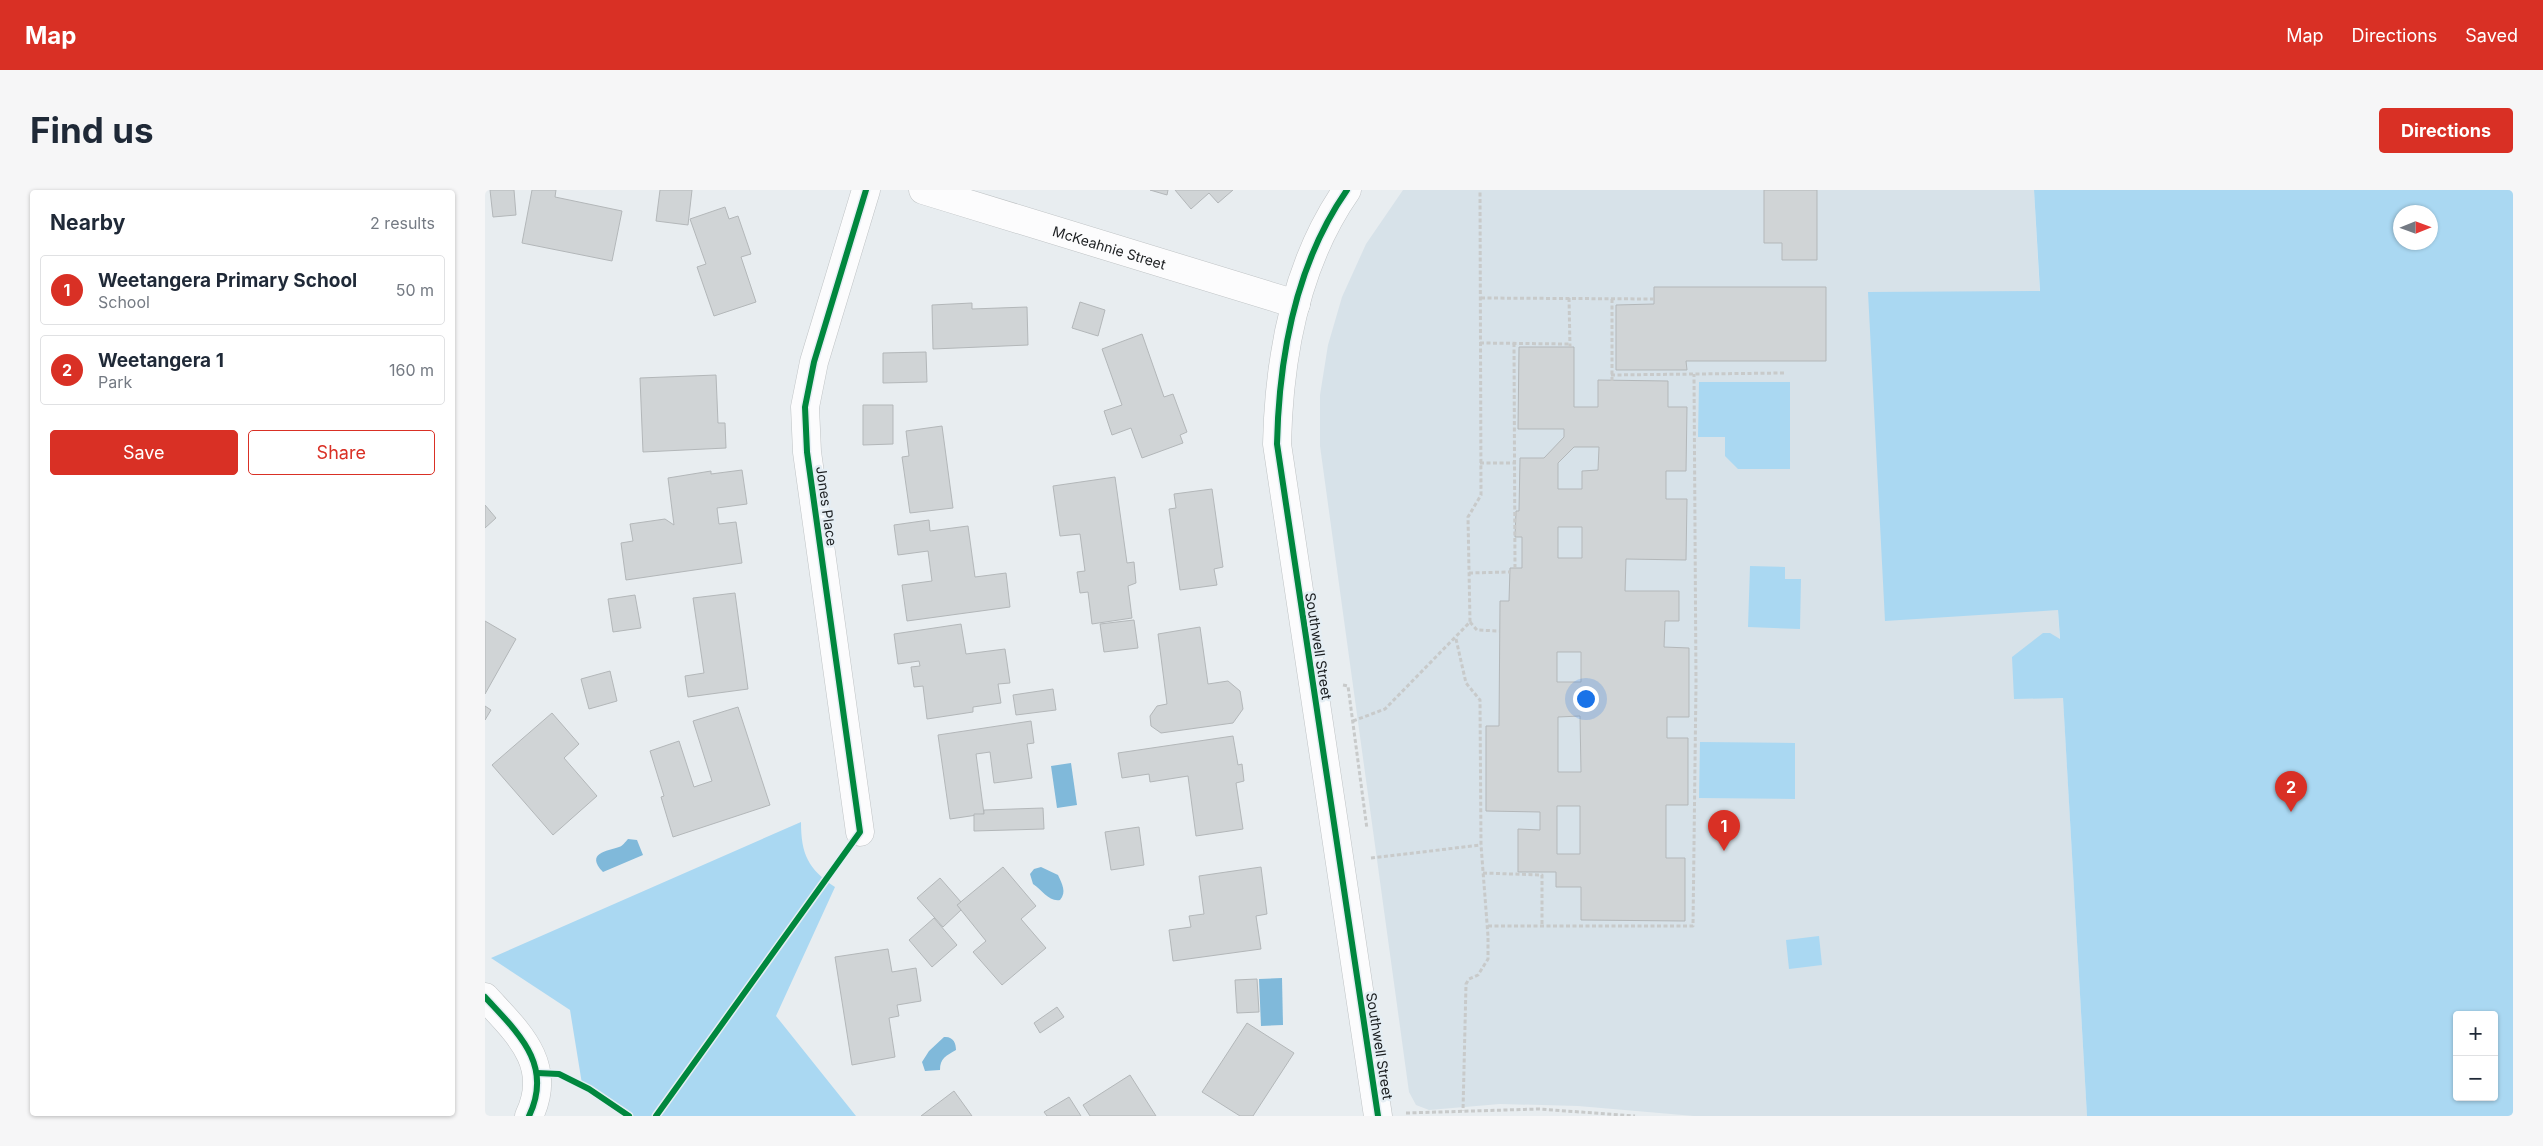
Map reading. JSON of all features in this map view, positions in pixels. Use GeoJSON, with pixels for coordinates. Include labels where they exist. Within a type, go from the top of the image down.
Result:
{"type":"FeatureCollection","features":[{"type":"Feature","properties":{"kind":"street","name":"Jones Place"},"geometry":{"type":"LineString","coordinates":[[860,832],[807,452],[805,407],[813,362],[866,190]]}},
{"type":"Feature","properties":{"kind":"street","name":"McKeahnie Street"},"geometry":{"type":"LineString","coordinates":[[923,190],[1296,304]]}},
{"type":"Feature","properties":{"kind":"street","name":"Southwell Street"},"geometry":{"type":"LineString","coordinates":[[1347,190],[1330,214],[1315,243],[1296,304],[1287,339],[1278,411],[1277,444],[1378,1116]]}},
{"type":"Feature","properties":{"kind":"street"},"geometry":{"type":"LineString","coordinates":[[485,997],[520,1036],[534,1060],[537,1086],[529,1116]]}},
{"type":"Feature","properties":{"kind":"path"},"geometry":{"type":"LineString","coordinates":[[1480,190],[1481,495],[1469,517],[1470,622],[1477,630],[1499,631]]}},
{"type":"Feature","properties":{"kind":"path"},"geometry":{"type":"LineString","coordinates":[[1481,298],[1654,299]]}},
{"type":"Feature","properties":{"kind":"path"},"geometry":{"type":"LineString","coordinates":[[1480,344],[1569,345],[1569,298]]}},
{"type":"Feature","properties":{"kind":"path"},"geometry":{"type":"LineString","coordinates":[[1611,380],[1612,298]]}},
{"type":"Feature","properties":{"kind":"path"},"geometry":{"type":"LineString","coordinates":[[1514,343],[1515,569]]}},
{"type":"Feature","properties":{"kind":"path"},"geometry":{"type":"LineString","coordinates":[[1611,375],[1783,372]]}},
{"type":"Feature","properties":{"kind":"path"},"geometry":{"type":"LineString","coordinates":[[1488,926],[1693,926],[1695,684],[1694,374]]}},
{"type":"Feature","properties":{"kind":"path"},"geometry":{"type":"LineString","coordinates":[[1480,463],[1515,463]]}},
{"type":"Feature","properties":{"kind":"path"},"geometry":{"type":"LineString","coordinates":[[1469,573],[1510,572]]}},
{"type":"Feature","properties":{"kind":"path"},"geometry":{"type":"LineString","coordinates":[[1353,721],[1385,709],[1470,622]]}},
{"type":"Feature","properties":{"kind":"path"},"geometry":{"type":"LineString","coordinates":[[1455,638],[1466,683],[1480,700],[1481,845],[1488,926],[1488,959],[1478,975],[1469,979],[1466,984],[1463,1111]]}},
{"type":"Feature","properties":{"kind":"path"},"geometry":{"type":"LineString","coordinates":[[1336,684],[1348,686],[1368,838]]}},
{"type":"Feature","properties":{"kind":"path"},"geometry":{"type":"LineString","coordinates":[[1371,858],[1481,845]]}},
{"type":"Feature","properties":{"kind":"path"},"geometry":{"type":"LineString","coordinates":[[1370,848],[1372,868]]}},
{"type":"Feature","properties":{"kind":"path"},"geometry":{"type":"LineString","coordinates":[[1483,873],[1542,875],[1542,926]]}},
{"type":"Feature","properties":{"kind":"path"},"geometry":{"type":"LineString","coordinates":[[1405,1113],[1539,1109],[1635,1116]]}},
{"type":"Feature","properties":{"kind":"shaded area"},"geometry":{"type":"Polygon","coordinates":[[[1403,190],[2034,190],[2087,1116],[1694,1116],[1578,1106],[1500,1104],[1429,1110],[1416,1105],[1409,1092],[1320,446],[1320,395],[1328,345],[1342,297],[1366,244],[1403,190]]]}},
{"type":"Feature","properties":{"kind":"shaded area"},"geometry":{"type":"Polygon","coordinates":[[[2034,190],[2513,190],[2513,1116],[2087,1116],[2063,698],[2014,699],[2012,657],[2043,633],[2050,633],[2060,639],[2058,610],[1885,621],[1868,292],[2040,291],[2034,190]]]}},
{"type":"Feature","properties":{"kind":"shaded area"},"geometry":{"type":"Polygon","coordinates":[[[1699,382],[1790,382],[1790,469],[1738,469],[1725,456],[1725,437],[1698,437],[1699,382]]]}},
{"type":"Feature","properties":{"kind":"shaded area"},"geometry":{"type":"Polygon","coordinates":[[[1750,566],[1785,567],[1785,579],[1801,579],[1800,629],[1748,627],[1750,566]]]}},
{"type":"Feature","properties":{"kind":"shaded area"},"geometry":{"type":"Polygon","coordinates":[[[1700,742],[1795,743],[1795,799],[1699,798],[1700,742]]]}},
{"type":"Feature","properties":{"kind":"shaded area"},"geometry":{"type":"Polygon","coordinates":[[[1071,763],[1077,805],[1057,808],[1051,766],[1071,763]]]}},
{"type":"Feature","properties":{"kind":"shaded area"},"geometry":{"type":"Polygon","coordinates":[[[801,822],[801,833],[808,860],[818,874],[835,887],[776,1016],[856,1116],[622,1116],[583,1090],[570,1010],[491,958],[801,822]]]}},
{"type":"Feature","properties":{"kind":"shaded area"},"geometry":{"type":"Polygon","coordinates":[[[628,839],[637,840],[643,855],[603,872],[596,861],[597,857],[604,852],[623,845],[628,839]]]}},
{"type":"Feature","properties":{"kind":"shaded area"},"geometry":{"type":"Polygon","coordinates":[[[1041,867],[1058,875],[1063,891],[1060,900],[1052,899],[1033,884],[1030,874],[1034,869],[1041,867]]]}},
{"type":"Feature","properties":{"kind":"shaded area"},"geometry":{"type":"Polygon","coordinates":[[[1819,936],[1822,965],[1789,969],[1786,940],[1819,936]]]}},
{"type":"Feature","properties":{"kind":"shaded area"},"geometry":{"type":"Polygon","coordinates":[[[1282,978],[1283,1025],[1261,1026],[1259,979],[1282,978]]]}},
{"type":"Feature","properties":{"kind":"shaded area"},"geometry":{"type":"Polygon","coordinates":[[[944,1037],[953,1040],[956,1050],[942,1060],[940,1070],[925,1071],[922,1062],[929,1051],[944,1037]]]}},
{"type":"Feature","properties":{"kind":"building"},"geometry":{"type":"Polygon","coordinates":[[[490,190],[514,190],[516,215],[493,217],[490,190]]]}},
{"type":"Feature","properties":{"kind":"building"},"geometry":{"type":"Polygon","coordinates":[[[532,190],[556,190],[555,197],[622,211],[612,261],[522,243],[532,190]]]}},
{"type":"Feature","properties":{"kind":"building"},"geometry":{"type":"Polygon","coordinates":[[[660,190],[692,190],[688,225],[656,221],[660,190]]]}},
{"type":"Feature","properties":{"kind":"building"},"geometry":{"type":"Polygon","coordinates":[[[1150,190],[1168,190],[1167,195],[1150,190]]]}},
{"type":"Feature","properties":{"kind":"building"},"geometry":{"type":"Polygon","coordinates":[[[1175,190],[1233,190],[1218,203],[1209,193],[1191,209],[1175,190]]]}},
{"type":"Feature","properties":{"kind":"building"},"geometry":{"type":"Polygon","coordinates":[[[1764,190],[1817,190],[1817,260],[1782,260],[1782,243],[1764,243],[1764,190]]]}},
{"type":"Feature","properties":{"kind":"building"},"geometry":{"type":"Polygon","coordinates":[[[725,207],[729,219],[738,216],[751,254],[741,257],[756,302],[714,316],[697,267],[706,264],[690,219],[725,207]]]}},
{"type":"Feature","properties":{"kind":"building"},"geometry":{"type":"Polygon","coordinates":[[[1654,287],[1826,287],[1826,361],[1686,361],[1687,370],[1616,370],[1616,305],[1654,304],[1654,287]]]}},
{"type":"Feature","properties":{"kind":"building"},"geometry":{"type":"Polygon","coordinates":[[[1080,302],[1105,310],[1098,336],[1072,328],[1080,302]]]}},
{"type":"Feature","properties":{"kind":"building"},"geometry":{"type":"Polygon","coordinates":[[[972,303],[972,309],[1027,307],[1028,345],[933,349],[932,305],[972,303]]]}},
{"type":"Feature","properties":{"kind":"building"},"geometry":{"type":"Polygon","coordinates":[[[1142,334],[1164,397],[1173,394],[1187,432],[1180,435],[1183,443],[1142,458],[1131,428],[1112,435],[1104,411],[1122,405],[1102,349],[1142,334]]]}},
{"type":"Feature","properties":{"kind":"building"},"geometry":{"type":"Polygon","coordinates":[[[1519,347],[1574,347],[1574,407],[1598,407],[1598,380],[1668,381],[1668,407],[1687,407],[1686,471],[1666,471],[1666,499],[1687,499],[1686,560],[1626,559],[1625,591],[1679,591],[1679,621],[1665,621],[1664,647],[1689,648],[1689,717],[1667,717],[1667,738],[1688,738],[1688,805],[1666,805],[1666,858],[1685,858],[1685,921],[1581,920],[1581,887],[1556,887],[1556,872],[1518,872],[1518,829],[1540,830],[1540,812],[1486,811],[1486,726],[1499,726],[1500,601],[1509,601],[1510,568],[1522,568],[1522,537],[1515,537],[1516,511],[1519,511],[1520,458],[1544,458],[1564,437],[1564,429],[1518,429],[1519,347]],[[1574,447],[1558,463],[1558,489],[1582,489],[1582,471],[1598,470],[1599,447],[1574,447]],[[1558,527],[1558,558],[1582,558],[1582,527],[1558,527]],[[1557,652],[1557,682],[1581,682],[1581,652],[1557,652]],[[1580,716],[1558,717],[1558,772],[1581,772],[1580,716]],[[1557,806],[1557,854],[1580,854],[1580,806],[1557,806]]]}},
{"type":"Feature","properties":{"kind":"building"},"geometry":{"type":"Polygon","coordinates":[[[926,352],[927,382],[883,383],[883,353],[926,352]]]}},
{"type":"Feature","properties":{"kind":"building"},"geometry":{"type":"Polygon","coordinates":[[[716,375],[718,423],[725,423],[726,448],[643,452],[640,378],[716,375]]]}},
{"type":"Feature","properties":{"kind":"building"},"geometry":{"type":"Polygon","coordinates":[[[863,405],[893,405],[893,444],[863,445],[863,405]]]}},
{"type":"Feature","properties":{"kind":"building"},"geometry":{"type":"Polygon","coordinates":[[[942,426],[953,508],[910,513],[902,457],[909,456],[906,431],[942,426]]]}},
{"type":"Feature","properties":{"kind":"building"},"geometry":{"type":"Polygon","coordinates":[[[742,470],[747,504],[717,508],[719,524],[736,522],[742,563],[626,580],[621,543],[633,541],[630,524],[665,519],[674,525],[668,478],[711,471],[711,474],[742,470]]]}},
{"type":"Feature","properties":{"kind":"building"},"geometry":{"type":"Polygon","coordinates":[[[1115,477],[1127,563],[1134,562],[1136,583],[1128,586],[1132,618],[1092,624],[1088,592],[1080,593],[1077,572],[1085,571],[1080,534],[1060,536],[1053,486],[1115,477]]]}},
{"type":"Feature","properties":{"kind":"building"},"geometry":{"type":"Polygon","coordinates":[[[1212,489],[1223,567],[1214,569],[1217,585],[1180,590],[1169,509],[1176,508],[1174,494],[1212,489]]]}},
{"type":"Feature","properties":{"kind":"building"},"geometry":{"type":"Polygon","coordinates":[[[485,505],[496,518],[485,528],[485,505]]]}},
{"type":"Feature","properties":{"kind":"building"},"geometry":{"type":"Polygon","coordinates":[[[929,520],[930,531],[968,526],[975,577],[1006,573],[1010,607],[907,621],[902,585],[932,581],[928,551],[898,555],[894,525],[929,520]]]}},
{"type":"Feature","properties":{"kind":"building"},"geometry":{"type":"Polygon","coordinates":[[[735,593],[748,689],[688,697],[685,676],[704,673],[693,598],[735,593]]]}},
{"type":"Feature","properties":{"kind":"building"},"geometry":{"type":"Polygon","coordinates":[[[635,595],[641,628],[613,632],[608,599],[635,595]]]}},
{"type":"Feature","properties":{"kind":"building"},"geometry":{"type":"Polygon","coordinates":[[[1134,620],[1138,648],[1104,652],[1100,624],[1134,620]]]}},
{"type":"Feature","properties":{"kind":"building"},"geometry":{"type":"Polygon","coordinates":[[[485,621],[516,639],[485,694],[485,621]]]}},
{"type":"Feature","properties":{"kind":"building"},"geometry":{"type":"Polygon","coordinates":[[[961,624],[966,654],[1005,649],[1010,683],[998,684],[1001,703],[973,707],[973,712],[927,719],[923,686],[914,687],[911,667],[920,666],[919,661],[898,664],[894,634],[961,624]]]}},
{"type":"Feature","properties":{"kind":"building"},"geometry":{"type":"Polygon","coordinates":[[[1200,627],[1208,684],[1228,681],[1240,691],[1243,709],[1233,723],[1161,733],[1151,726],[1150,716],[1157,706],[1167,704],[1158,634],[1200,627]]]}},
{"type":"Feature","properties":{"kind":"building"},"geometry":{"type":"Polygon","coordinates":[[[610,671],[617,701],[589,709],[581,679],[610,671]]]}},
{"type":"Feature","properties":{"kind":"building"},"geometry":{"type":"Polygon","coordinates":[[[1053,689],[1056,710],[1016,715],[1013,695],[1053,689]]]}},
{"type":"Feature","properties":{"kind":"building"},"geometry":{"type":"Polygon","coordinates":[[[485,706],[491,710],[485,720],[485,706]]]}},
{"type":"Feature","properties":{"kind":"building"},"geometry":{"type":"Polygon","coordinates":[[[738,707],[770,805],[673,837],[661,797],[664,796],[650,751],[679,741],[694,787],[712,781],[693,721],[738,707]]]}},
{"type":"Feature","properties":{"kind":"building"},"geometry":{"type":"Polygon","coordinates":[[[552,713],[579,744],[564,758],[597,796],[553,835],[492,765],[552,713]]]}},
{"type":"Feature","properties":{"kind":"building"},"geometry":{"type":"Polygon","coordinates":[[[1031,721],[1034,743],[1027,744],[1032,778],[994,783],[990,752],[976,754],[984,814],[950,819],[938,735],[1031,721]]]}},
{"type":"Feature","properties":{"kind":"building"},"geometry":{"type":"Polygon","coordinates":[[[1233,736],[1238,765],[1242,764],[1244,781],[1236,783],[1243,829],[1196,836],[1188,776],[1150,782],[1149,774],[1122,778],[1118,753],[1233,736]]]}},
{"type":"Feature","properties":{"kind":"building"},"geometry":{"type":"Polygon","coordinates":[[[1043,808],[1044,829],[974,831],[974,814],[984,814],[984,810],[1043,808]]]}},
{"type":"Feature","properties":{"kind":"building"},"geometry":{"type":"Polygon","coordinates":[[[1139,827],[1144,865],[1111,870],[1105,832],[1139,827]]]}},
{"type":"Feature","properties":{"kind":"building"},"geometry":{"type":"Polygon","coordinates":[[[1003,867],[1036,906],[1021,919],[1046,948],[1002,985],[973,952],[986,941],[957,905],[1003,867]]]}},
{"type":"Feature","properties":{"kind":"building"},"geometry":{"type":"Polygon","coordinates":[[[1261,867],[1267,914],[1256,916],[1261,949],[1173,961],[1169,930],[1191,927],[1189,916],[1204,914],[1199,876],[1261,867]]]}},
{"type":"Feature","properties":{"kind":"building"},"geometry":{"type":"Polygon","coordinates":[[[940,878],[961,902],[957,905],[961,910],[943,927],[917,898],[940,878]]]}},
{"type":"Feature","properties":{"kind":"building"},"geometry":{"type":"Polygon","coordinates":[[[934,918],[957,945],[932,967],[909,940],[934,918]]]}},
{"type":"Feature","properties":{"kind":"building"},"geometry":{"type":"Polygon","coordinates":[[[888,949],[892,972],[916,968],[921,1001],[897,1005],[899,1016],[889,1018],[895,1057],[852,1065],[835,957],[888,949]]]}},
{"type":"Feature","properties":{"kind":"building"},"geometry":{"type":"Polygon","coordinates":[[[1257,979],[1259,1012],[1237,1013],[1235,980],[1257,979]]]}},
{"type":"Feature","properties":{"kind":"building"},"geometry":{"type":"Polygon","coordinates":[[[1057,1007],[1064,1017],[1040,1033],[1034,1023],[1057,1007]]]}},
{"type":"Feature","properties":{"kind":"building"},"geometry":{"type":"Polygon","coordinates":[[[1247,1023],[1294,1053],[1253,1116],[1240,1116],[1202,1092],[1247,1023]]]}},
{"type":"Feature","properties":{"kind":"building"},"geometry":{"type":"Polygon","coordinates":[[[1130,1075],[1156,1116],[1090,1116],[1083,1105],[1130,1075]]]}},
{"type":"Feature","properties":{"kind":"building"},"geometry":{"type":"Polygon","coordinates":[[[954,1091],[972,1116],[921,1116],[954,1091]]]}},
{"type":"Feature","properties":{"kind":"building"},"geometry":{"type":"Polygon","coordinates":[[[1069,1097],[1081,1116],[1047,1116],[1044,1112],[1069,1097]]]}},
{"type":"Feature","properties":{"kind":"cycle path"},"geometry":{"type":"LineString","coordinates":[[656,1116],[860,832],[807,452],[805,407],[814,362],[866,190]]}},
{"type":"Feature","properties":{"kind":"cycle path"},"geometry":{"type":"LineString","coordinates":[[1347,190],[1329,218],[1315,248],[1303,279],[1294,311],[1282,377],[1277,444],[1378,1116]]}},
{"type":"Feature","properties":{"kind":"cycle path"},"geometry":{"type":"LineString","coordinates":[[485,997],[520,1036],[535,1065],[537,1080],[536,1097],[529,1116]]}},
{"type":"Feature","properties":{"kind":"cycle path"},"geometry":{"type":"LineString","coordinates":[[537,1073],[559,1074],[589,1089],[629,1116]]}},
{"type":"Feature","properties":{"kind":"place","name":"Weetangera 1"},"geometry":{"type":"Point","coordinates":[2291,812]}},
{"type":"Feature","properties":{"kind":"place","name":"Weetangera Primary School"},"geometry":{"type":"Point","coordinates":[1724,851]}}]}
